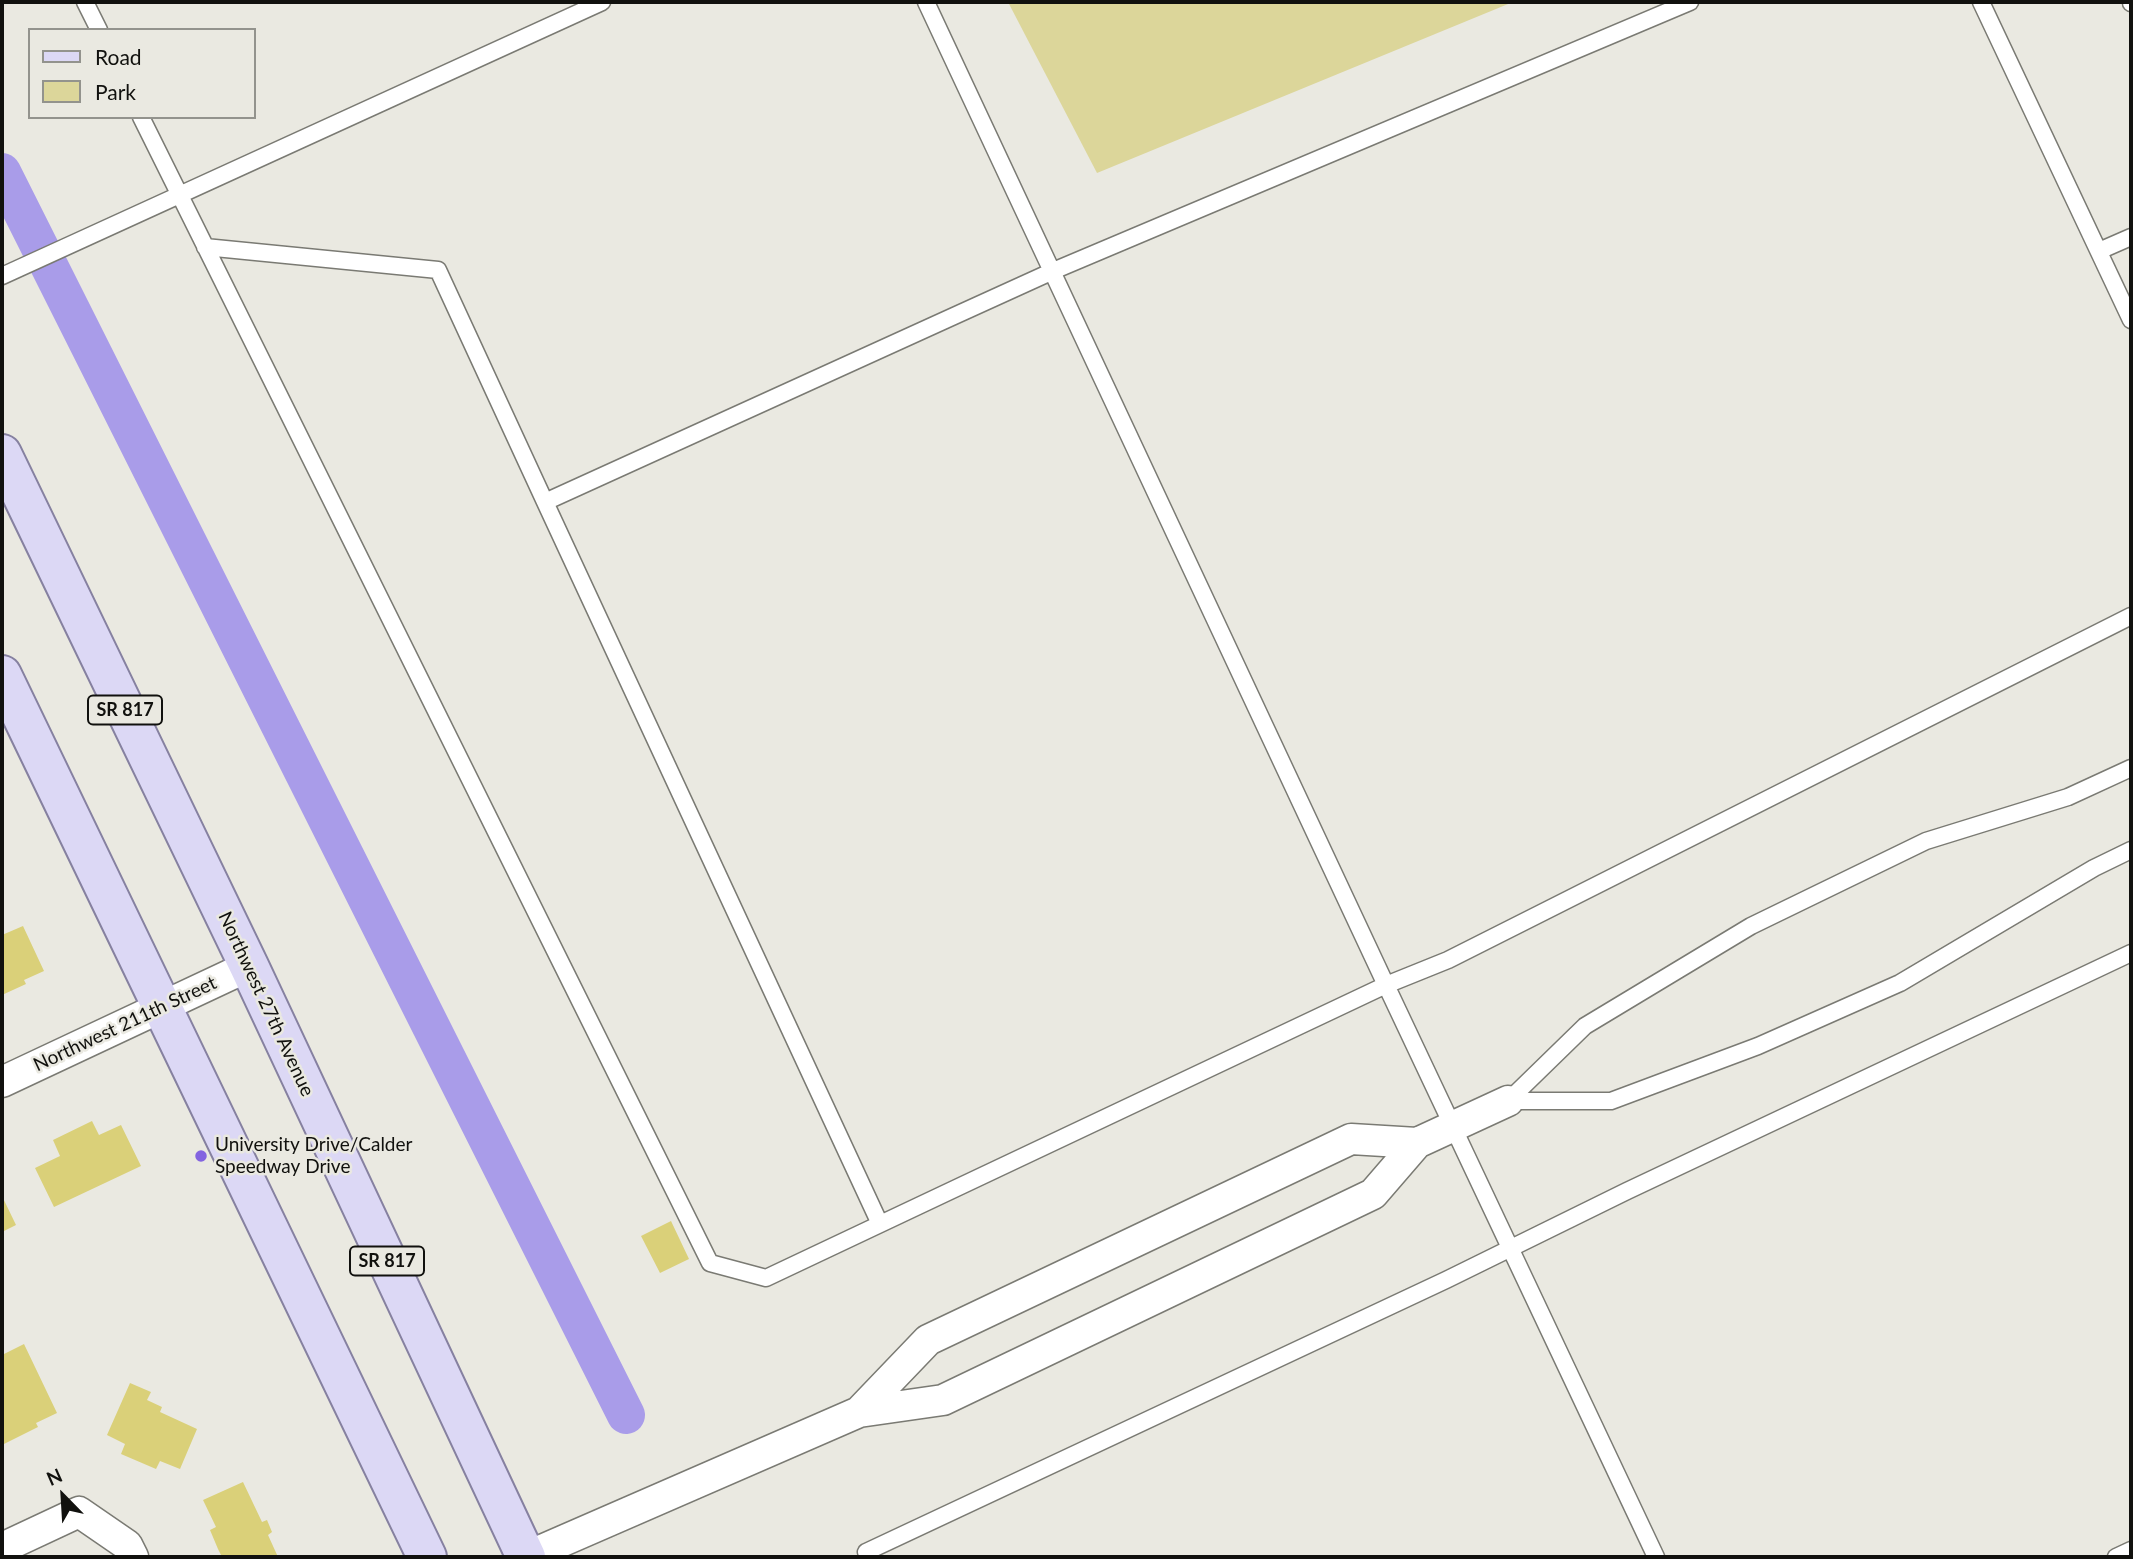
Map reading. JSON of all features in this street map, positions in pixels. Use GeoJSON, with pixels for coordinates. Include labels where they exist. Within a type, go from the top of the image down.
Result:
{"type":"FeatureCollection","features":[{"type":"Feature","properties":{"kind":"main road","name":"Northwest 27th Avenue"},"geometry":{"type":"LineString","coordinates":[[2,454],[249,966],[526,1557]]}},
{"type":"Feature","properties":{"kind":"main road"},"geometry":{"type":"LineString","coordinates":[[2,675],[427,1557]]}},
{"type":"Feature","properties":{"kind":"street","name":"Northwest 211th Street"},"geometry":{"type":"LineString","coordinates":[[2,1082],[249,966]]}},
{"type":"Feature","properties":{"kind":"street"},"geometry":{"type":"LineString","coordinates":[[526,1557],[859,1412],[943,1400],[1373,1194],[1417,1143],[1508,1101]]}},
{"type":"Feature","properties":{"kind":"street"},"geometry":{"type":"LineString","coordinates":[[859,1412],[928,1340],[1352,1139],[1417,1143]]}},
{"type":"Feature","properties":{"kind":"street"},"geometry":{"type":"LineString","coordinates":[[2,1548],[79,1512],[127,1545],[133,1557]]}},
{"type":"Feature","properties":{"kind":"lane"},"geometry":{"type":"LineString","coordinates":[[85,2],[98,28]]}},
{"type":"Feature","properties":{"kind":"lane"},"geometry":{"type":"LineString","coordinates":[[2,276],[602,2]]}},
{"type":"Feature","properties":{"kind":"lane"},"geometry":{"type":"LineString","coordinates":[[926,2],[1656,1557]]}},
{"type":"Feature","properties":{"kind":"lane"},"geometry":{"type":"LineString","coordinates":[[545,502],[1052,271],[1690,2]]}},
{"type":"Feature","properties":{"kind":"lane"},"geometry":{"type":"LineString","coordinates":[[1981,2],[2131,320]]}},
{"type":"Feature","properties":{"kind":"lane"},"geometry":{"type":"LineString","coordinates":[[142,119],[710,1264],[766,1278],[1386,985],[1448,960],[2131,616]]}},
{"type":"Feature","properties":{"kind":"lane"},"geometry":{"type":"LineString","coordinates":[[2099,251],[2131,237]]}},
{"type":"Feature","properties":{"kind":"lane"},"geometry":{"type":"LineString","coordinates":[[205,247],[438,270],[880,1224]]}},
{"type":"Feature","properties":{"kind":"lane"},"geometry":{"type":"LineString","coordinates":[[1508,1101],[1585,1026],[1751,926],[1926,841],[2068,797],[2131,768]]}},
{"type":"Feature","properties":{"kind":"lane"},"geometry":{"type":"LineString","coordinates":[[1508,1101],[1611,1101],[1758,1046],[1899,983],[2094,868],[2131,850]]}},
{"type":"Feature","properties":{"kind":"lane"},"geometry":{"type":"LineString","coordinates":[[869,1557],[866,1552],[2131,953]]}},
{"type":"Feature","properties":{"kind":"lane"},"geometry":{"type":"LineString","coordinates":[[2116,1557],[2131,1550]]}},
{"type":"Feature","properties":{"kind":"green space"},"geometry":{"type":"Polygon","coordinates":[[[1008,2],[1513,2],[1097,173],[1008,2]]]}},
{"type":"Feature","properties":{"kind":"building"},"geometry":{"type":"Polygon","coordinates":[[[23,926],[44,971],[24,980],[26,984],[2,995],[2,935],[23,926]]]}},
{"type":"Feature","properties":{"kind":"building"},"geometry":{"type":"Polygon","coordinates":[[[92,1121],[99,1135],[121,1125],[141,1166],[54,1207],[35,1168],[60,1156],[53,1140],[92,1121]]]}},
{"type":"Feature","properties":{"kind":"building"},"geometry":{"type":"Polygon","coordinates":[[[2,1196],[16,1225],[2,1232],[2,1196]]]}},
{"type":"Feature","properties":{"kind":"building"},"geometry":{"type":"Polygon","coordinates":[[[671,1221],[689,1259],[660,1273],[641,1236],[671,1221]]]}},
{"type":"Feature","properties":{"kind":"building"},"geometry":{"type":"Polygon","coordinates":[[[24,1344],[57,1413],[36,1423],[38,1427],[2,1445],[2,1355],[24,1344]]]}},
{"type":"Feature","properties":{"kind":"building"},"geometry":{"type":"Polygon","coordinates":[[[130,1383],[151,1392],[147,1400],[162,1407],[160,1412],[197,1429],[180,1469],[160,1461],[156,1469],[121,1454],[125,1444],[107,1435],[130,1383]]]}},
{"type":"Feature","properties":{"kind":"building"},"geometry":{"type":"Polygon","coordinates":[[[243,1482],[262,1522],[267,1520],[272,1532],[268,1535],[278,1557],[222,1557],[218,1549],[210,1530],[216,1527],[203,1500],[243,1482]]]}},
{"type":"Feature","properties":{"kind":"waterway"},"geometry":{"type":"LineString","coordinates":[[2,172],[626,1415]]}},
{"type":"Feature","properties":{"kind":"place","name":"University Drive/Calder Speedway Drive"},"geometry":{"type":"Point","coordinates":[201,1156]}}]}
